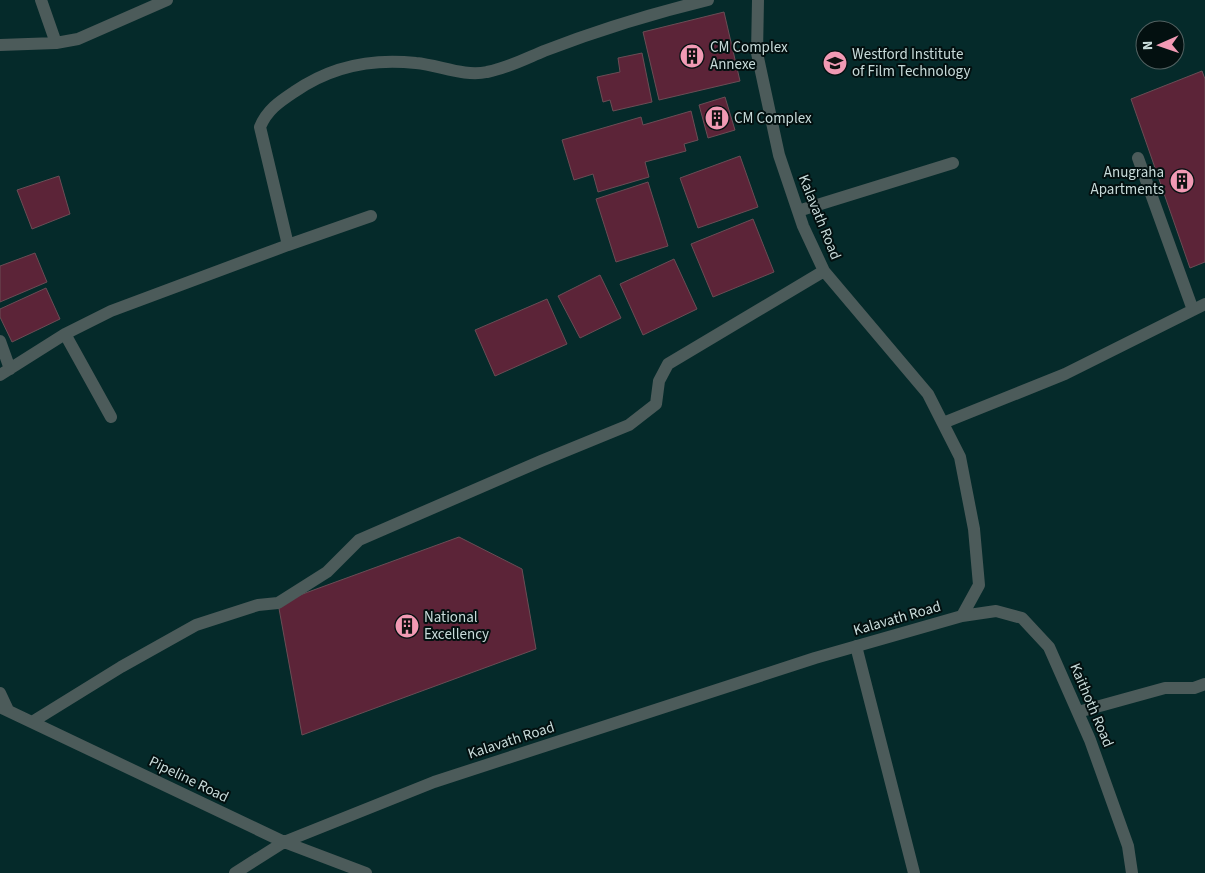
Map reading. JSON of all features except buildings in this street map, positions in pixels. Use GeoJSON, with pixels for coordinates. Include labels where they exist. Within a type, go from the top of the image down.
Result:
{"type":"FeatureCollection","features":[{"type":"Feature","properties":{"kind":"street"},"geometry":{"type":"LineString","coordinates":[[41,0],[56,43]]}},
{"type":"Feature","properties":{"kind":"street"},"geometry":{"type":"LineString","coordinates":[[0,45],[56,43],[78,39],[167,0]]}},
{"type":"Feature","properties":{"kind":"street"},"geometry":{"type":"LineString","coordinates":[[288,245],[260,127],[265,116],[274,105],[306,84],[329,72],[350,65],[380,61],[417,63],[464,72],[486,73],[563,45],[708,0]]}},
{"type":"Feature","properties":{"kind":"street","name":"Kalavath Road"},"geometry":{"type":"LineString","coordinates":[[235,873],[284,842],[434,782],[856,646],[962,616],[979,585],[974,529],[960,456],[928,394],[824,271],[798,211],[779,155],[757,53],[758,0]]}},
{"type":"Feature","properties":{"kind":"street"},"geometry":{"type":"LineString","coordinates":[[1138,158],[1193,310]]}},
{"type":"Feature","properties":{"kind":"street"},"geometry":{"type":"LineString","coordinates":[[798,211],[953,163]]}},
{"type":"Feature","properties":{"kind":"street"},"geometry":{"type":"LineString","coordinates":[[0,341],[5,372],[64,334],[111,311],[370,216]]}},
{"type":"Feature","properties":{"kind":"street"},"geometry":{"type":"LineString","coordinates":[[32,722],[121,667],[196,625],[258,605],[278,603],[327,572],[359,540],[541,461],[629,426],[656,404],[659,382],[668,364],[824,271]]}},
{"type":"Feature","properties":{"kind":"street"},"geometry":{"type":"LineString","coordinates":[[943,423],[1065,374],[1205,304]]}},
{"type":"Feature","properties":{"kind":"street"},"geometry":{"type":"LineString","coordinates":[[64,334],[111,417]]}},
{"type":"Feature","properties":{"kind":"street","name":"Kaithoth Road"},"geometry":{"type":"LineString","coordinates":[[962,616],[996,611],[1022,618],[1049,647],[1078,712],[1128,846],[1132,873]]}},
{"type":"Feature","properties":{"kind":"street"},"geometry":{"type":"LineString","coordinates":[[856,646],[914,873]]}},
{"type":"Feature","properties":{"kind":"street"},"geometry":{"type":"LineString","coordinates":[[1078,712],[1165,688],[1194,688],[1205,684]]}},
{"type":"Feature","properties":{"kind":"street"},"geometry":{"type":"LineString","coordinates":[[0,693],[4,708]]}},
{"type":"Feature","properties":{"kind":"street","name":"Pipeline Road"},"geometry":{"type":"LineString","coordinates":[[4,708],[284,842],[366,873]]}},
{"type":"Feature","properties":{"kind":"place","name":"CM Complex Annexe"},"geometry":{"type":"Point","coordinates":[692,56]}},
{"type":"Feature","properties":{"kind":"place","name":"Westford Institute of Film Technology"},"geometry":{"type":"Point","coordinates":[835,63]}},
{"type":"Feature","properties":{"kind":"place","name":"CM Complex"},"geometry":{"type":"Point","coordinates":[717,118]}},
{"type":"Feature","properties":{"kind":"place","name":"Anugraha Apartments"},"geometry":{"type":"Point","coordinates":[1182,181]}},
{"type":"Feature","properties":{"kind":"place","name":"National Excellency"},"geometry":{"type":"Point","coordinates":[407,626]}}]}
